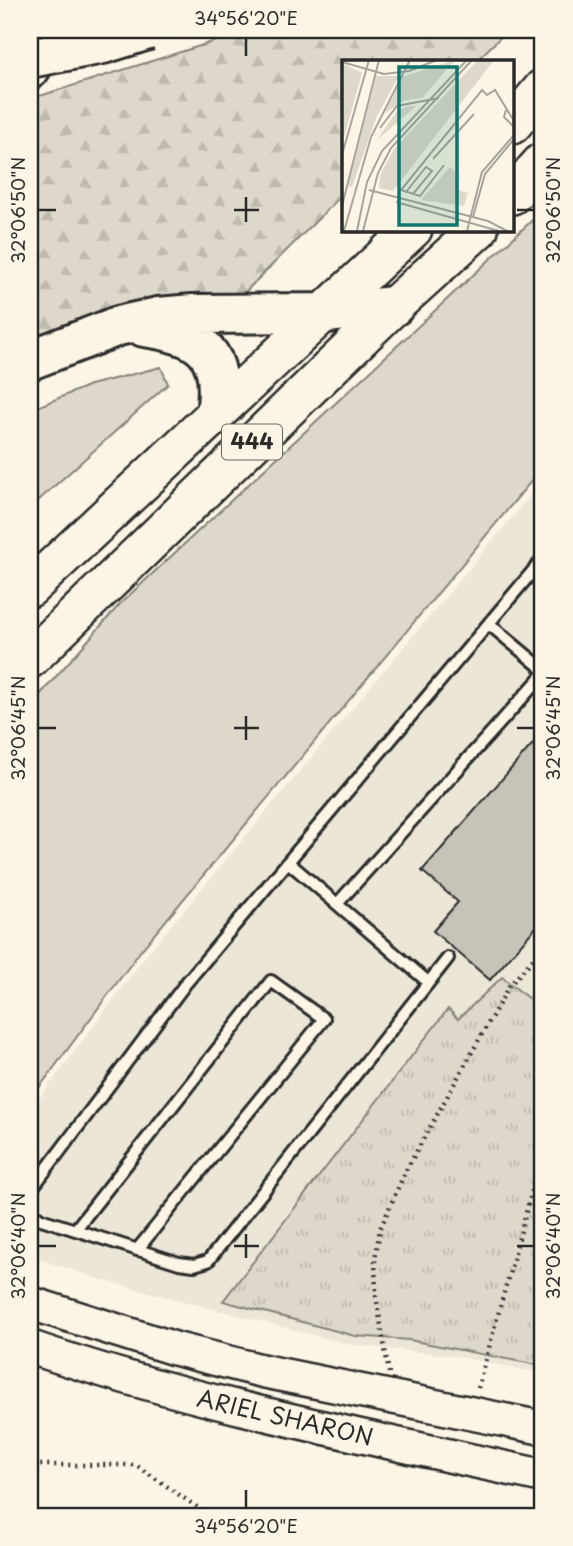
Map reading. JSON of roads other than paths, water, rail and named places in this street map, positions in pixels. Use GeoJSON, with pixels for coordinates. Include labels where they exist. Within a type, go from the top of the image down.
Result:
{"type":"FeatureCollection","features":[{"type":"Feature","properties":{"kind":"highway"},"geometry":{"type":"LineString","coordinates":[[30,33],[53,30]]}},
{"type":"Feature","properties":{"kind":"highway"},"geometry":{"type":"LineString","coordinates":[[30,69],[53,30]]}},
{"type":"Feature","properties":{"kind":"highway"},"geometry":{"type":"LineString","coordinates":[[30,58],[103,44],[148,30]]}},
{"type":"Feature","properties":{"kind":"highway"},"geometry":{"type":"LineString","coordinates":[[30,360],[118,326],[193,314],[326,313],[394,306]]}},
{"type":"Feature","properties":{"kind":"highway"},"geometry":{"type":"LineString","coordinates":[[118,326],[180,333],[207,350],[218,376],[216,414]]}},
{"type":"Feature","properties":{"kind":"main road"},"geometry":{"type":"LineString","coordinates":[[514,123],[543,88]]}},
{"type":"Feature","properties":{"kind":"main road"},"geometry":{"type":"LineString","coordinates":[[514,193],[543,161]]}},
{"type":"Feature","properties":{"kind":"main road","name":"444"},"geometry":{"type":"LineString","coordinates":[[30,588],[411,231]]}},
{"type":"Feature","properties":{"kind":"main road","name":"444"},"geometry":{"type":"LineString","coordinates":[[30,659],[394,306],[477,231]]}},
{"type":"Feature","properties":{"kind":"main road","name":"ARIEL SHARON"},"geometry":{"type":"LineString","coordinates":[[30,1303],[238,1365],[543,1428]]}},
{"type":"Feature","properties":{"kind":"main road","name":"ARIEL SHARON"},"geometry":{"type":"LineString","coordinates":[[30,1347],[169,1391],[255,1413],[543,1476]]}},
{"type":"Feature","properties":{"kind":"lane"},"geometry":{"type":"LineString","coordinates":[[30,1191],[186,983],[543,559]]}},
{"type":"Feature","properties":{"kind":"lane"},"geometry":{"type":"LineString","coordinates":[[489,624],[543,669]]}},
{"type":"Feature","properties":{"kind":"lane"},"geometry":{"type":"LineString","coordinates":[[337,904],[543,675]]}},
{"type":"Feature","properties":{"kind":"lane"},"geometry":{"type":"LineString","coordinates":[[288,862],[428,982]]}},
{"type":"Feature","properties":{"kind":"lane"},"geometry":{"type":"LineString","coordinates":[[30,1211],[41,1219],[179,1263],[194,1265],[208,1261],[448,958]]}},
{"type":"Feature","properties":{"kind":"lane"},"geometry":{"type":"LineString","coordinates":[[75,1230],[271,981],[324,1019],[137,1250]]}}]}
